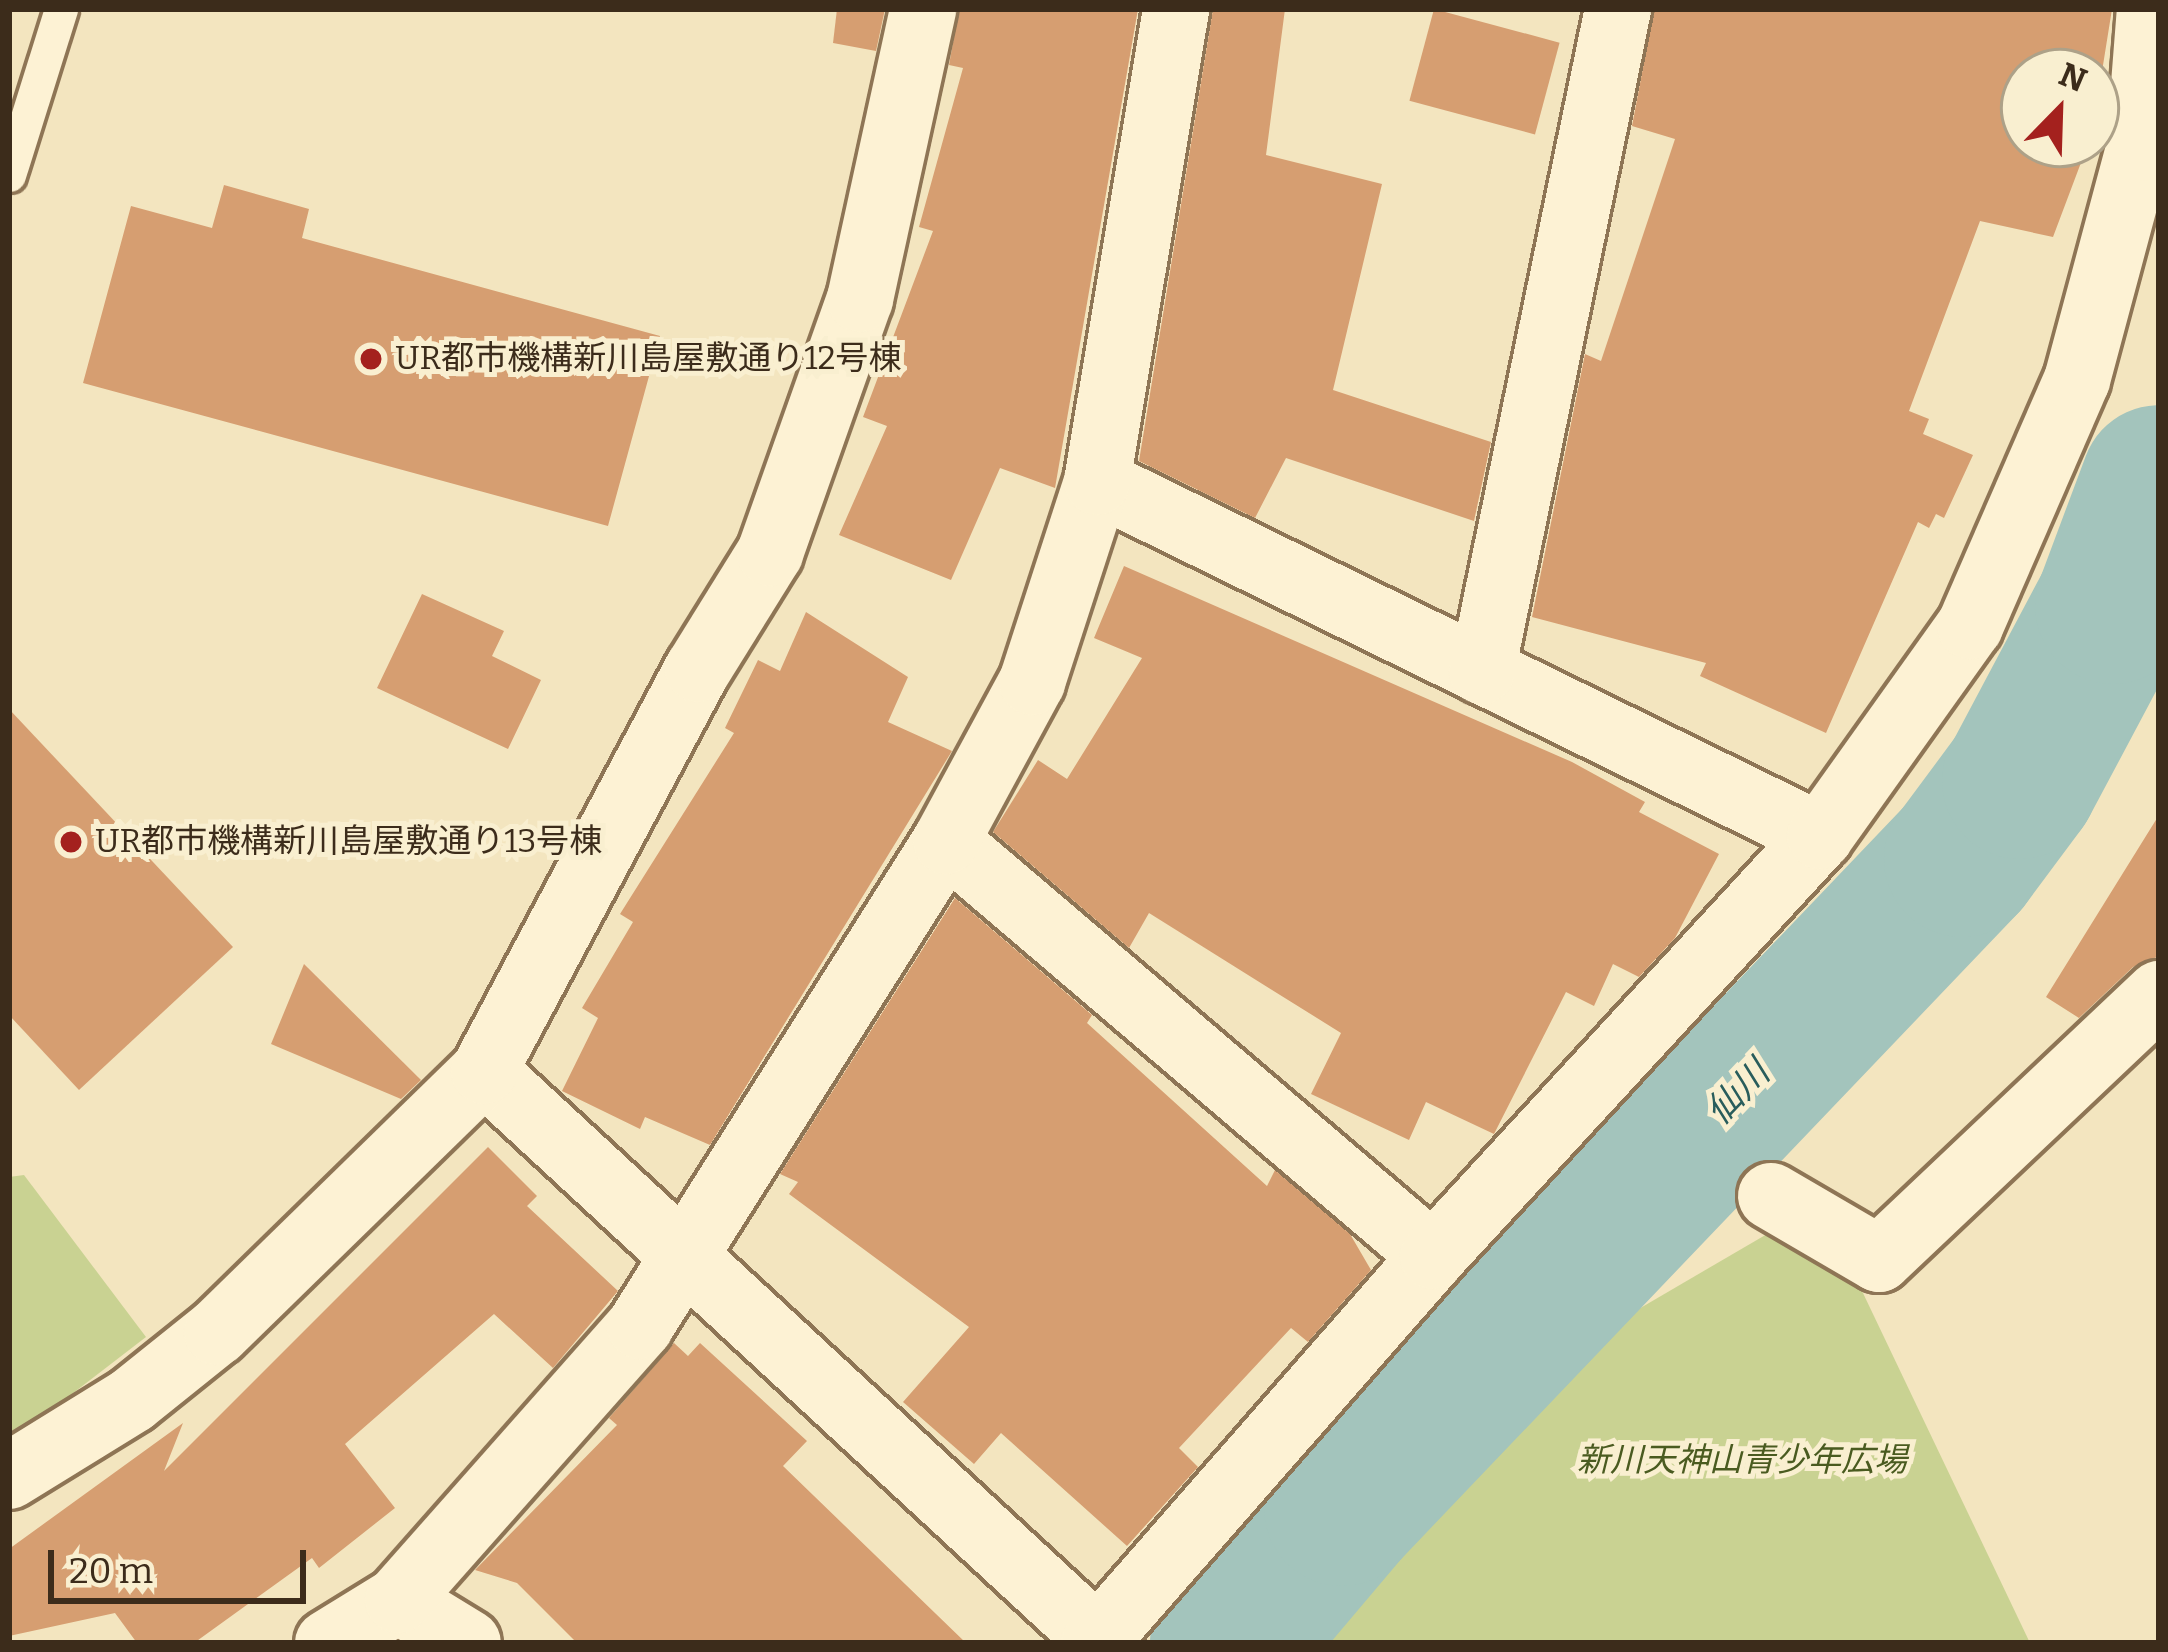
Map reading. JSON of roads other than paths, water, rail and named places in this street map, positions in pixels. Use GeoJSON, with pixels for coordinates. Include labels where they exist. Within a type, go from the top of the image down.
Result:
{"type":"FeatureCollection","features":[{"type":"Feature","properties":{"kind":"street"},"geometry":{"type":"LineString","coordinates":[[9,1476],[132,1400],[217,1331],[484,1071],[698,669],[770,553],[860,299],[923,9]]}},
{"type":"Feature","properties":{"kind":"street"},"geometry":{"type":"LineString","coordinates":[[328,1643],[398,1600],[640,1326],[946,841],[1032,682],[1097,482],[1176,9]]}},
{"type":"Feature","properties":{"kind":"street"},"geometry":{"type":"LineString","coordinates":[[1482,671],[1618,9]]}},
{"type":"Feature","properties":{"kind":"street"},"geometry":{"type":"LineString","coordinates":[[484,1071],[1096,1641],[1433,1256],[1820,836],[1970,626],[2078,380],[2139,148],[2150,9]]}},
{"type":"Feature","properties":{"kind":"street"},"geometry":{"type":"LineString","coordinates":[[1097,482],[1820,836]]}},
{"type":"Feature","properties":{"kind":"street"},"geometry":{"type":"LineString","coordinates":[[946,841],[1433,1256]]}},
{"type":"Feature","properties":{"kind":"street"},"geometry":{"type":"LineString","coordinates":[[1772,1196],[1879,1259],[2159,994]]}},
{"type":"Feature","properties":{"kind":"street"},"geometry":{"type":"LineString","coordinates":[[398,1600],[468,1643]]}},
{"type":"Feature","properties":{"kind":"lane"},"geometry":{"type":"LineString","coordinates":[[9,175],[61,9]]}},
{"type":"Feature","properties":{"kind":"waterway","name":"仙川"},"geometry":{"type":"LineString","coordinates":[[1228,1643],[1342,1508],[1962,859],[2020,781],[2113,606],[2159,483]]}},
{"type":"Feature","properties":{"kind":"place","name":"UR都市機構新川島屋敷通り12号棟"},"geometry":{"type":"Point","coordinates":[371,359]}},
{"type":"Feature","properties":{"kind":"place","name":"UR都市機構新川島屋敷通り13号棟"},"geometry":{"type":"Point","coordinates":[71,842]}},
{"type":"Feature","properties":{"kind":"park label","name":"新川天神山青少年広場"},"geometry":{"type":"Point","coordinates":[1742,1461]}}]}
